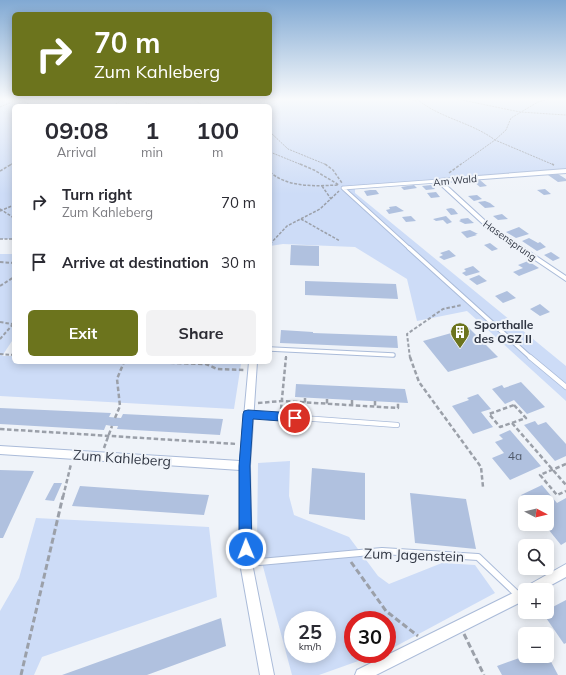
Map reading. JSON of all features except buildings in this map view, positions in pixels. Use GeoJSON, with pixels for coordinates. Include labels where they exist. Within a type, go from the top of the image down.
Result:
{"type":"FeatureCollection","features":[{"type":"Feature","properties":{"kind":"street","name":"Am Wald"},"geometry":{"type":"LineString","coordinates":[[439,181],[564,172]]}},
{"type":"Feature","properties":{"kind":"street","name":"Hasensprung"},"geometry":{"type":"LineString","coordinates":[[439,181],[488,226],[566,278]]}},
{"type":"Feature","properties":{"kind":"street"},"geometry":{"type":"LineString","coordinates":[[253,366],[248,409],[245,466],[246,563],[267,675]]}},
{"type":"Feature","properties":{"kind":"street","name":"Zum Kahleberg"},"geometry":{"type":"LineString","coordinates":[[0,450],[245,466]]}},
{"type":"Feature","properties":{"kind":"street"},"geometry":{"type":"LineString","coordinates":[[543,583],[566,570]]}},
{"type":"Feature","properties":{"kind":"street"},"geometry":{"type":"LineString","coordinates":[[362,675],[518,597]]}},
{"type":"Feature","properties":{"kind":"lane","name":"Am Wald"},"geometry":{"type":"LineString","coordinates":[[343,188],[439,181]]}},
{"type":"Feature","properties":{"kind":"lane"},"geometry":{"type":"LineString","coordinates":[[343,188],[470,303],[566,387]]}},
{"type":"Feature","properties":{"kind":"lane"},"geometry":{"type":"LineString","coordinates":[[272,349],[393,355]]}},
{"type":"Feature","properties":{"kind":"lane"},"geometry":{"type":"LineString","coordinates":[[248,409],[281,417],[397,425]]}},
{"type":"Feature","properties":{"kind":"lane","name":"Zum Jagenstein"},"geometry":{"type":"LineString","coordinates":[[246,563],[382,551],[478,557],[518,588]]}},
{"type":"Feature","properties":{"kind":"path"},"geometry":{"type":"LineString","coordinates":[[482,130],[495,140],[551,163],[564,172]]}},
{"type":"Feature","properties":{"kind":"path"},"geometry":{"type":"LineString","coordinates":[[439,181],[495,140],[505,130]]}},
{"type":"Feature","properties":{"kind":"path"},"geometry":{"type":"LineString","coordinates":[[272,134],[287,149],[330,166],[341,178],[343,188]]}},
{"type":"Feature","properties":{"kind":"path"},"geometry":{"type":"LineString","coordinates":[[272,153],[314,170],[343,188]]}},
{"type":"Feature","properties":{"kind":"path"},"geometry":{"type":"LineString","coordinates":[[0,171],[12,164]]}},
{"type":"Feature","properties":{"kind":"path"},"geometry":{"type":"LineString","coordinates":[[272,174],[274,177],[285,181],[322,186],[338,185]]}},
{"type":"Feature","properties":{"kind":"path"},"geometry":{"type":"LineString","coordinates":[[322,186],[331,199]]}},
{"type":"Feature","properties":{"kind":"path"},"geometry":{"type":"LineString","coordinates":[[272,240],[287,226],[320,209],[343,188]]}},
{"type":"Feature","properties":{"kind":"path"},"geometry":{"type":"LineString","coordinates":[[1,210],[12,206]]}},
{"type":"Feature","properties":{"kind":"path"},"geometry":{"type":"LineString","coordinates":[[1,210],[12,217]]}},
{"type":"Feature","properties":{"kind":"path"},"geometry":{"type":"LineString","coordinates":[[301,219],[340,241]]}},
{"type":"Feature","properties":{"kind":"path"},"geometry":{"type":"LineString","coordinates":[[0,239],[12,239]]}},
{"type":"Feature","properties":{"kind":"path"},"geometry":{"type":"LineString","coordinates":[[0,262],[12,263]]}},
{"type":"Feature","properties":{"kind":"path"},"geometry":{"type":"LineString","coordinates":[[0,286],[12,278]]}},
{"type":"Feature","properties":{"kind":"path"},"geometry":{"type":"LineString","coordinates":[[470,303],[443,309],[407,334],[409,354],[419,382],[482,467],[483,487]]}},
{"type":"Feature","properties":{"kind":"path"},"geometry":{"type":"LineString","coordinates":[[0,322],[12,324]]}},
{"type":"Feature","properties":{"kind":"path"},"geometry":{"type":"LineString","coordinates":[[0,339],[12,325]]}},
{"type":"Feature","properties":{"kind":"path"},"geometry":{"type":"LineString","coordinates":[[281,417],[286,349]]}},
{"type":"Feature","properties":{"kind":"path"},"geometry":{"type":"LineString","coordinates":[[0,354],[12,355]]}},
{"type":"Feature","properties":{"kind":"path"},"geometry":{"type":"LineString","coordinates":[[115,418],[120,406],[117,378],[123,364]]}},
{"type":"Feature","properties":{"kind":"path"},"geometry":{"type":"LineString","coordinates":[[206,364],[217,369],[253,366]]}},
{"type":"Feature","properties":{"kind":"path"},"geometry":{"type":"LineString","coordinates":[[305,398],[305,403]]}},
{"type":"Feature","properties":{"kind":"path"},"geometry":{"type":"LineString","coordinates":[[327,399],[327,404]]}},
{"type":"Feature","properties":{"kind":"path"},"geometry":{"type":"LineString","coordinates":[[352,400],[352,405]]}},
{"type":"Feature","properties":{"kind":"path"},"geometry":{"type":"LineString","coordinates":[[248,409],[282,402],[398,408],[398,403]]}},
{"type":"Feature","properties":{"kind":"path"},"geometry":{"type":"LineString","coordinates":[[514,405],[526,418],[512,423],[500,428],[489,414],[514,405]]}},
{"type":"Feature","properties":{"kind":"path"},"geometry":{"type":"LineString","coordinates":[[512,423],[566,485]]}},
{"type":"Feature","properties":{"kind":"path"},"geometry":{"type":"LineString","coordinates":[[100,456],[112,426]]}},
{"type":"Feature","properties":{"kind":"path"},"geometry":{"type":"LineString","coordinates":[[0,429],[246,444]]}},
{"type":"Feature","properties":{"kind":"path"},"geometry":{"type":"LineString","coordinates":[[21,675],[73,455]]}},
{"type":"Feature","properties":{"kind":"path"},"geometry":{"type":"LineString","coordinates":[[566,464],[540,475],[557,495],[566,491]]}},
{"type":"Feature","properties":{"kind":"path"},"geometry":{"type":"LineString","coordinates":[[345,554],[386,611],[428,643]]}},
{"type":"Feature","properties":{"kind":"path"},"geometry":{"type":"LineString","coordinates":[[460,626],[484,675]]}},
{"type":"Feature","properties":{"kind":"shaded area"},"geometry":{"type":"Polygon","coordinates":[[[0,130],[12,130],[12,239],[0,239],[0,130]]]}},
{"type":"Feature","properties":{"kind":"shaded area"},"geometry":{"type":"Polygon","coordinates":[[[272,130],[566,130],[566,169],[355,187],[355,193],[566,366],[566,401],[467,311],[417,321],[407,279],[355,247],[283,244],[272,246],[272,130]]]}},
{"type":"Feature","properties":{"kind":"shaded area"},"geometry":{"type":"Polygon","coordinates":[[[0,254],[12,254],[12,341],[2,356],[12,356],[12,364],[241,364],[234,409],[0,396],[0,254]]]}},
{"type":"Feature","properties":{"kind":"shaded area"},"geometry":{"type":"Polygon","coordinates":[[[290,461],[289,496],[294,515],[349,537],[378,576],[389,584],[442,563],[475,565],[495,593],[396,646],[396,611],[344,611],[344,663],[353,663],[319,675],[292,675],[289,663],[336,663],[336,611],[284,611],[284,645],[257,544],[258,463],[290,461]]]}},
{"type":"Feature","properties":{"kind":"shaded area"},"geometry":{"type":"Polygon","coordinates":[[[36,518],[209,527],[217,597],[42,657],[34,675],[0,675],[0,611],[19,578],[36,518]]]}},
{"type":"Feature","properties":{"kind":"place","name":"Sporthalle des OSZ II"},"geometry":{"type":"Point","coordinates":[460,349]}},
{"type":"Feature","properties":{"kind":"route"},"geometry":{"type":"LineString","coordinates":[[246,549],[245,466],[248,414],[295,418]]}}]}
